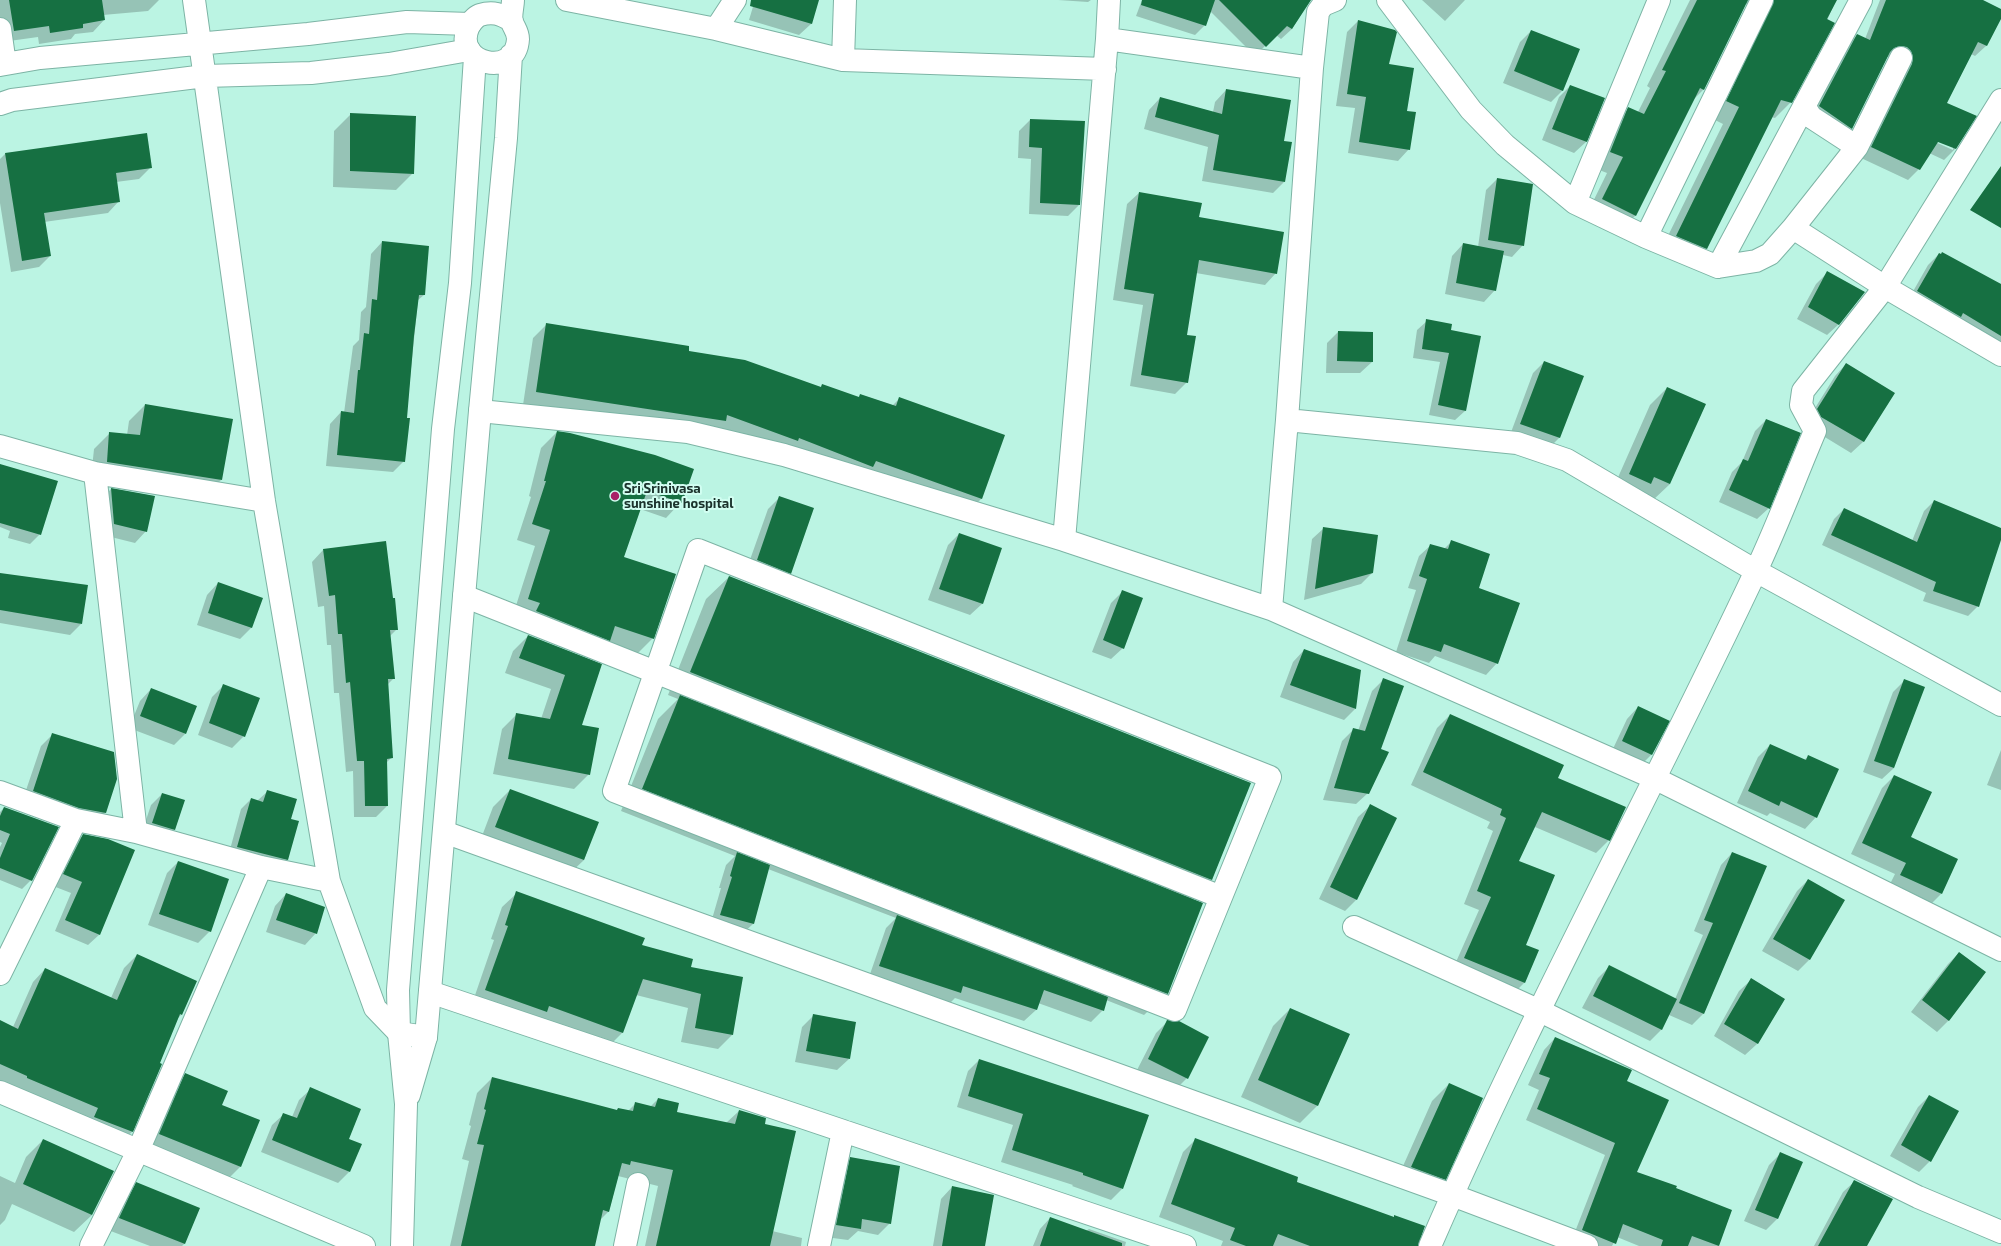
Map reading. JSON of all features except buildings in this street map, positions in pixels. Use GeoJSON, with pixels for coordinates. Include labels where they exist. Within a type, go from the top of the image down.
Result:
{"type":"FeatureCollection","features":[{"type":"Feature","properties":{"kind":"main road"},"geometry":{"type":"LineString","coordinates":[[194,0],[264,501],[329,881],[375,1008],[399,1032],[426,1037]]}},
{"type":"Feature","properties":{"kind":"main road"},"geometry":{"type":"LineString","coordinates":[[0,104],[12,100],[205,76],[311,73],[472,54],[483,62],[493,64],[503,61],[511,55],[516,48],[518,39],[512,21],[513,0]]}},
{"type":"Feature","properties":{"kind":"main road"},"geometry":{"type":"LineString","coordinates":[[567,0],[716,29],[843,60],[1105,69]]}},
{"type":"Feature","properties":{"kind":"main road"},"geometry":{"type":"LineString","coordinates":[[716,29],[735,0]]}},
{"type":"Feature","properties":{"kind":"main road"},"geometry":{"type":"LineString","coordinates":[[843,60],[845,0]]}},
{"type":"Feature","properties":{"kind":"main road"},"geometry":{"type":"LineString","coordinates":[[1064,540],[1105,69],[1109,0]]}},
{"type":"Feature","properties":{"kind":"main road"},"geometry":{"type":"LineString","coordinates":[[1271,609],[1287,420],[1312,68],[1318,12],[1323,5],[1335,0]]}},
{"type":"Feature","properties":{"kind":"main road"},"geometry":{"type":"LineString","coordinates":[[1388,0],[1471,110],[1505,145],[1575,203],[1646,237],[1718,267],[1756,262],[1770,254],[1793,228],[1857,148],[1901,58]]}},
{"type":"Feature","properties":{"kind":"main road"},"geometry":{"type":"LineString","coordinates":[[1575,203],[1659,0]]}},
{"type":"Feature","properties":{"kind":"main road"},"geometry":{"type":"LineString","coordinates":[[1646,237],[1762,0]]}},
{"type":"Feature","properties":{"kind":"main road"},"geometry":{"type":"LineString","coordinates":[[1718,267],[1861,0]]}},
{"type":"Feature","properties":{"kind":"main road"},"geometry":{"type":"LineString","coordinates":[[0,29],[3,64],[40,58],[308,34],[475,13],[489,12],[502,14],[512,21]]}},
{"type":"Feature","properties":{"kind":"main road"},"geometry":{"type":"LineString","coordinates":[[402,1246],[406,1104],[399,1032],[398,990],[443,429],[460,283],[472,54],[466,37],[475,13]]}},
{"type":"Feature","properties":{"kind":"main road"},"geometry":{"type":"LineString","coordinates":[[1107,39],[1312,68]]}},
{"type":"Feature","properties":{"kind":"main road"},"geometry":{"type":"LineString","coordinates":[[406,1104],[426,1037],[480,411],[503,170],[511,55]]}},
{"type":"Feature","properties":{"kind":"main road"},"geometry":{"type":"LineString","coordinates":[[1430,1246],[1452,1195],[1540,1011],[1756,571],[1815,431],[1801,405],[1803,391],[1885,287],[2001,100]]}},
{"type":"Feature","properties":{"kind":"main road"},"geometry":{"type":"LineString","coordinates":[[1804,106],[1811,117],[1857,148]]}},
{"type":"Feature","properties":{"kind":"main road"},"geometry":{"type":"LineString","coordinates":[[1793,228],[1885,287],[2001,355]]}},
{"type":"Feature","properties":{"kind":"main road"},"geometry":{"type":"LineString","coordinates":[[480,411],[688,432],[784,455],[1064,540],[1271,609],[1654,778],[2001,950]]}},
{"type":"Feature","properties":{"kind":"main road"},"geometry":{"type":"LineString","coordinates":[[1287,420],[1517,443],[1567,460],[1756,571],[2001,705]]}},
{"type":"Feature","properties":{"kind":"main road"},"geometry":{"type":"LineString","coordinates":[[0,446],[95,473],[264,501]]}},
{"type":"Feature","properties":{"kind":"main road"},"geometry":{"type":"LineString","coordinates":[[95,473],[136,832]]}},
{"type":"Feature","properties":{"kind":"main road"},"geometry":{"type":"LineString","coordinates":[[698,550],[1270,777],[1174,1010],[614,791],[654,673],[698,550]]}},
{"type":"Feature","properties":{"kind":"main road"},"geometry":{"type":"LineString","coordinates":[[464,596],[654,673],[1221,897]]}},
{"type":"Feature","properties":{"kind":"main road"},"geometry":{"type":"LineString","coordinates":[[0,792],[76,820],[136,832],[261,867],[329,881]]}},
{"type":"Feature","properties":{"kind":"main road"},"geometry":{"type":"LineString","coordinates":[[0,974],[76,820]]}},
{"type":"Feature","properties":{"kind":"main road"},"geometry":{"type":"LineString","coordinates":[[444,832],[1452,1195],[1587,1246]]}},
{"type":"Feature","properties":{"kind":"main road"},"geometry":{"type":"LineString","coordinates":[[91,1246],[138,1151],[261,867]]}},
{"type":"Feature","properties":{"kind":"main road"},"geometry":{"type":"LineString","coordinates":[[1354,927],[1540,1011],[1918,1197],[2001,1232]]}},
{"type":"Feature","properties":{"kind":"main road"},"geometry":{"type":"LineString","coordinates":[[430,992],[1184,1246]]}},
{"type":"Feature","properties":{"kind":"main road"},"geometry":{"type":"LineString","coordinates":[[0,1092],[364,1246]]}},
{"type":"Feature","properties":{"kind":"main road"},"geometry":{"type":"LineString","coordinates":[[819,1246],[843,1131]]}},
{"type":"Feature","properties":{"kind":"main road"},"geometry":{"type":"LineString","coordinates":[[626,1246],[638,1184]]}},
{"type":"Feature","properties":{"kind":"place","name":"Sri Srinivasa sunshine hospital"},"geometry":{"type":"Point","coordinates":[615,496]}}]}
